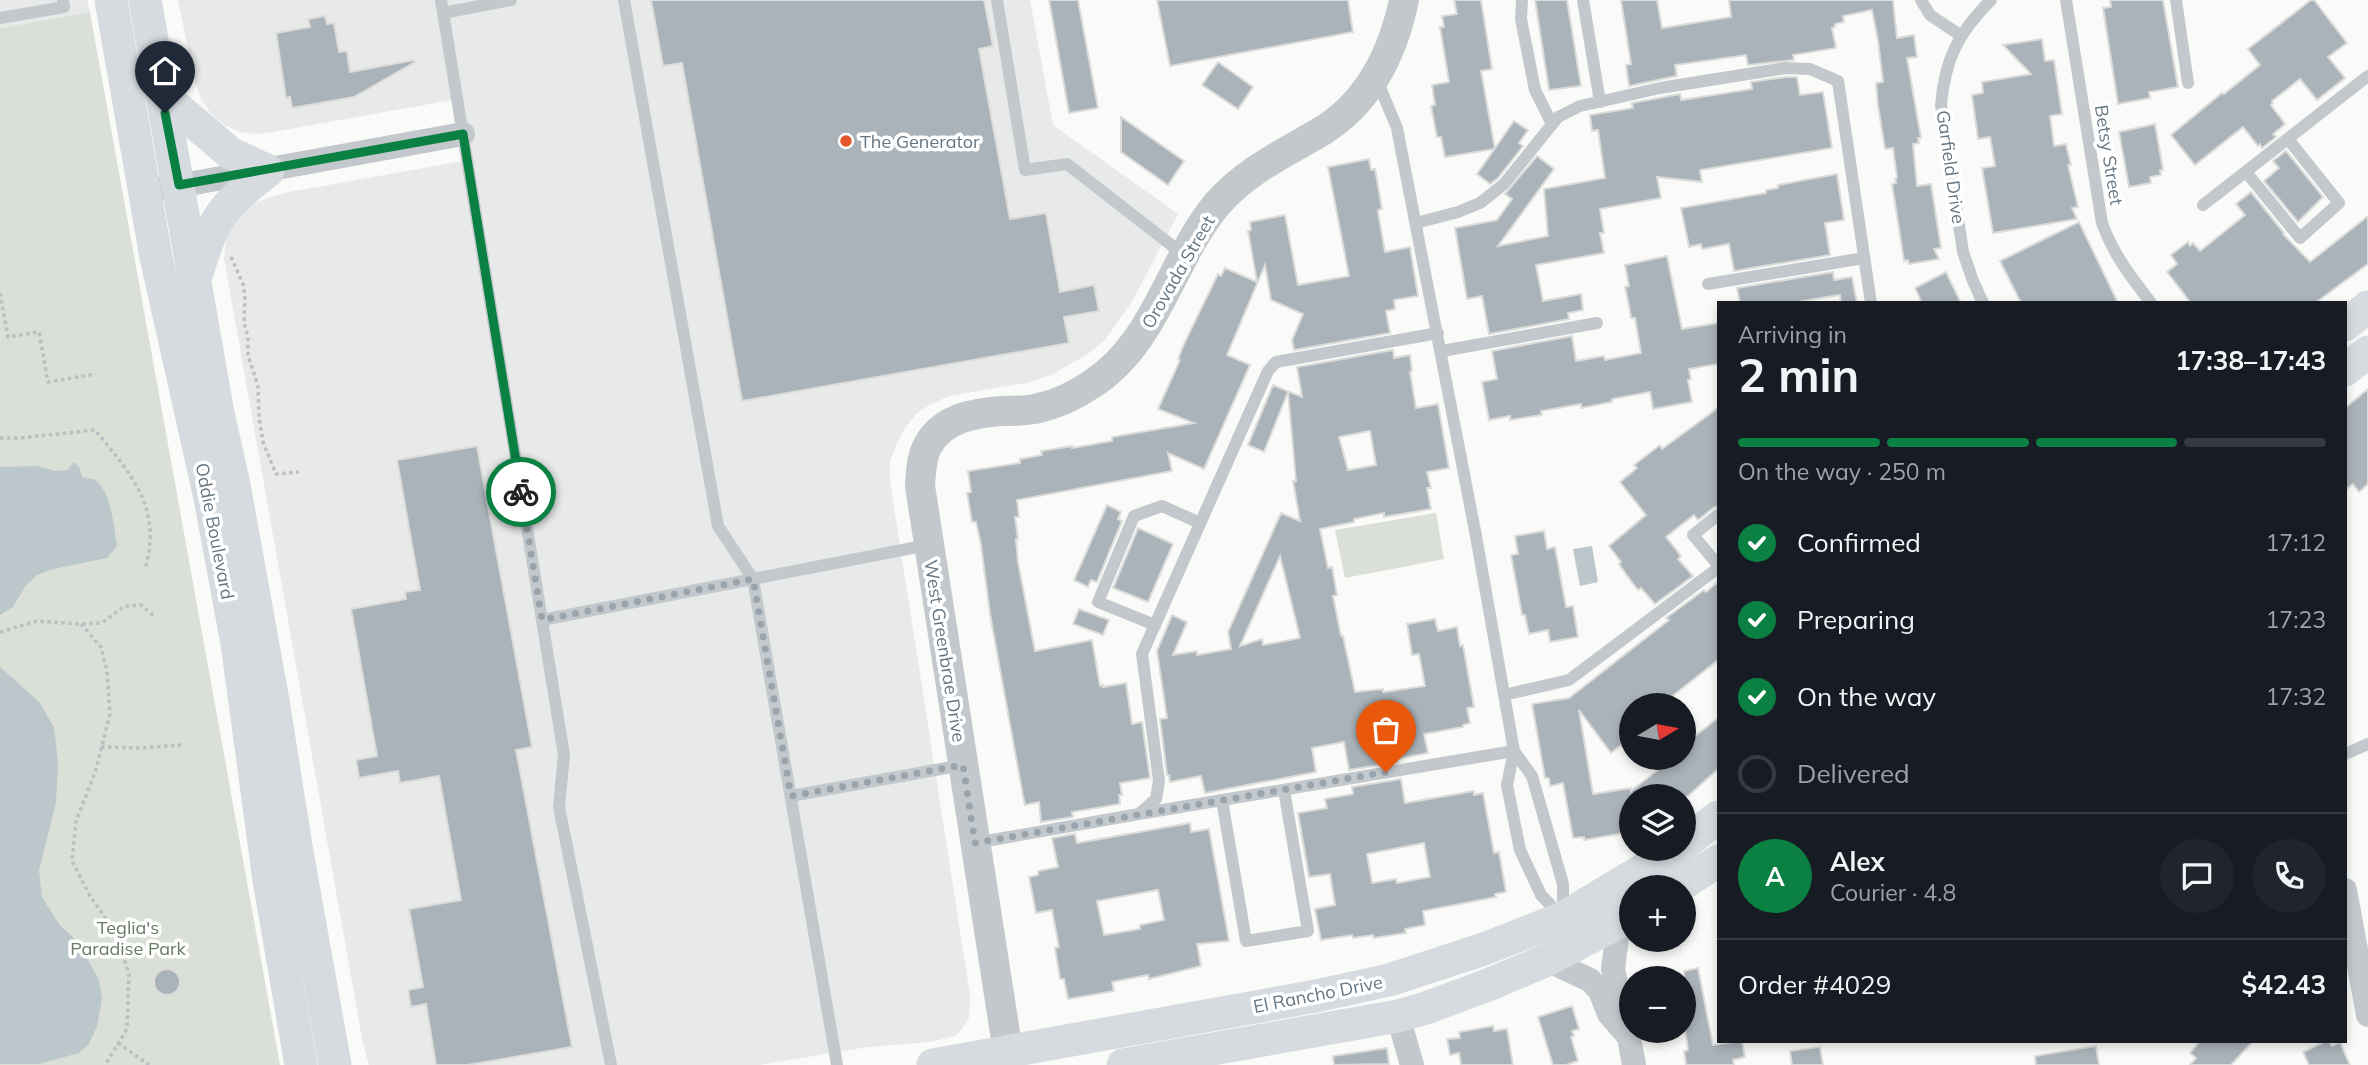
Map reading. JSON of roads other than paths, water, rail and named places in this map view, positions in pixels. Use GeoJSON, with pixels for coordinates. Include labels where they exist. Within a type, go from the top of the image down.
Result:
{"type":"FeatureCollection","features":[{"type":"Feature","properties":{"kind":"main road","name":"Oddie Boulevard"},"geometry":{"type":"LineString","coordinates":[[111,0],[156,257],[210,499],[237,643],[269,880],[301,1064]]}},
{"type":"Feature","properties":{"kind":"main road","name":"Oddie Boulevard"},"geometry":{"type":"LineString","coordinates":[[145,0],[194,282],[273,701],[335,1065]]}},
{"type":"Feature","properties":{"kind":"main road"},"geometry":{"type":"LineString","coordinates":[[161,94],[230,153],[268,171],[234,197],[219,216],[209,233],[194,282]]}},
{"type":"Feature","properties":{"kind":"main road"},"geometry":{"type":"LineString","coordinates":[[2347,323],[2368,307]]}},
{"type":"Feature","properties":{"kind":"main road"},"geometry":{"type":"LineString","coordinates":[[2347,368],[2368,352]]}},
{"type":"Feature","properties":{"kind":"main road"},"geometry":{"type":"LineString","coordinates":[[1696,834],[1717,818]]}},
{"type":"Feature","properties":{"kind":"main road","name":"El Rancho Drive"},"geometry":{"type":"LineString","coordinates":[[933,1065],[1009,1058],[1389,980],[1484,949],[1563,918],[1658,861]]}},
{"type":"Feature","properties":{"kind":"main road"},"geometry":{"type":"LineString","coordinates":[[1696,875],[1717,862]]}},
{"type":"Feature","properties":{"kind":"main road"},"geometry":{"type":"LineString","coordinates":[[1497,981],[1508,964],[1555,936],[1563,918]]}},
{"type":"Feature","properties":{"kind":"main road","name":"El Rancho Drive"},"geometry":{"type":"LineString","coordinates":[[1123,1065],[1398,1016],[1426,1008],[1547,960],[1619,922]]}},
{"type":"Feature","properties":{"kind":"street","name":"Orovada Street"},"geometry":{"type":"LineString","coordinates":[[928,445],[943,428],[962,417],[987,412],[1038,409],[1093,384],[1116,366],[1136,343],[1152,318],[1196,233],[1218,203],[1243,179],[1270,159],[1348,111],[1376,76],[1397,32],[1404,0]]}},
{"type":"Feature","properties":{"kind":"street"},"geometry":{"type":"LineString","coordinates":[[145,192],[463,134]]}},
{"type":"Feature","properties":{"kind":"street","name":"West Greenbrae Drive"},"geometry":{"type":"LineString","coordinates":[[928,445],[922,463],[920,486],[1009,1058]]}},
{"type":"Feature","properties":{"kind":"street"},"geometry":{"type":"LineString","coordinates":[[2347,911],[2354,986],[2368,1015]]}},
{"type":"Feature","properties":{"kind":"street"},"geometry":{"type":"LineString","coordinates":[[1619,944],[1613,969],[1619,989]]}},
{"type":"Feature","properties":{"kind":"street"},"geometry":{"type":"LineString","coordinates":[[1547,960],[1590,980],[1600,991],[1609,1014],[1619,1026]]}},
{"type":"Feature","properties":{"kind":"street"},"geometry":{"type":"LineString","coordinates":[[1398,1016],[1412,1065]]}},
{"type":"Feature","properties":{"kind":"street"},"geometry":{"type":"LineString","coordinates":[[1630,1043],[1634,1065]]}},
{"type":"Feature","properties":{"kind":"lane"},"geometry":{"type":"LineString","coordinates":[[0,18],[64,7],[63,0]]}},
{"type":"Feature","properties":{"kind":"lane"},"geometry":{"type":"LineString","coordinates":[[511,0],[442,6],[564,755],[559,807],[611,1065]]}},
{"type":"Feature","properties":{"kind":"lane"},"geometry":{"type":"LineString","coordinates":[[624,0],[718,526],[753,579],[837,1065]]}},
{"type":"Feature","properties":{"kind":"lane"},"geometry":{"type":"LineString","coordinates":[[997,0],[1026,170],[1067,164],[1185,256]]}},
{"type":"Feature","properties":{"kind":"lane"},"geometry":{"type":"LineString","coordinates":[[1522,0],[1521,19],[1535,90],[1552,124]]}},
{"type":"Feature","properties":{"kind":"lane"},"geometry":{"type":"LineString","coordinates":[[1583,0],[1600,102]]}},
{"type":"Feature","properties":{"kind":"lane"},"geometry":{"type":"LineString","coordinates":[[1921,0],[1930,15],[1960,35]]}},
{"type":"Feature","properties":{"kind":"lane","name":"Garfield Drive"},"geometry":{"type":"LineString","coordinates":[[1982,301],[1963,252],[1941,106],[1946,70],[1960,35],[1991,0]]}},
{"type":"Feature","properties":{"kind":"lane","name":"Betsy Street"},"geometry":{"type":"LineString","coordinates":[[2066,0],[2102,223],[2116,257],[2149,301]]}},
{"type":"Feature","properties":{"kind":"lane"},"geometry":{"type":"LineString","coordinates":[[2176,0],[2188,83]]}},
{"type":"Feature","properties":{"kind":"lane"},"geometry":{"type":"LineString","coordinates":[[1416,223],[1480,204],[1504,184],[1558,117],[1580,106],[1660,88],[1785,68],[1810,69],[1838,81],[1871,301]]}},
{"type":"Feature","properties":{"kind":"lane"},"geometry":{"type":"LineString","coordinates":[[1376,76],[1397,128],[1442,351],[1514,751],[1507,785],[1520,850],[1541,895],[1563,918]]}},
{"type":"Feature","properties":{"kind":"lane"},"geometry":{"type":"LineString","coordinates":[[2203,205],[2368,76]]}},
{"type":"Feature","properties":{"kind":"lane"},"geometry":{"type":"LineString","coordinates":[[2246,172],[2300,238],[2339,203],[2288,139]]}},
{"type":"Feature","properties":{"kind":"lane"},"geometry":{"type":"LineString","coordinates":[[1708,284],[1864,258]]}},
{"type":"Feature","properties":{"kind":"lane"},"geometry":{"type":"LineString","coordinates":[[1442,351],[1597,323]]}},
{"type":"Feature","properties":{"kind":"lane"},"geometry":{"type":"LineString","coordinates":[[1139,814],[1156,799],[1159,781],[1142,654],[1268,371],[1276,362],[1438,333]]}},
{"type":"Feature","properties":{"kind":"lane"},"geometry":{"type":"LineString","coordinates":[[1155,625],[1098,602],[1134,516],[1162,506],[1199,523]]}},
{"type":"Feature","properties":{"kind":"lane"},"geometry":{"type":"LineString","coordinates":[[1717,516],[1693,536],[1717,565]]}},
{"type":"Feature","properties":{"kind":"lane"},"geometry":{"type":"LineString","coordinates":[[542,620],[929,545]]}},
{"type":"Feature","properties":{"kind":"lane"},"geometry":{"type":"LineString","coordinates":[[1504,695],[1569,680],[1717,567]]}},
{"type":"Feature","properties":{"kind":"lane"},"geometry":{"type":"LineString","coordinates":[[2347,753],[2368,744]]}},
{"type":"Feature","properties":{"kind":"lane"},"geometry":{"type":"LineString","coordinates":[[975,843],[1514,751]]}},
{"type":"Feature","properties":{"kind":"lane"},"geometry":{"type":"LineString","coordinates":[[1514,751],[1532,776],[1563,884],[1563,918]]}},
{"type":"Feature","properties":{"kind":"lane"},"geometry":{"type":"LineString","coordinates":[[791,796],[963,765]]}},
{"type":"Feature","properties":{"kind":"lane"},"geometry":{"type":"LineString","coordinates":[[1222,800],[1245,941],[1308,931],[1284,790]]}},
{"type":"Feature","properties":{"kind":"place","name":"The Generator"},"geometry":{"type":"Point","coordinates":[846,141]}},
{"type":"Feature","properties":{"kind":"park label","name":"Teglia's Paradise Park"},"geometry":{"type":"Point","coordinates":[128,937]}}]}
